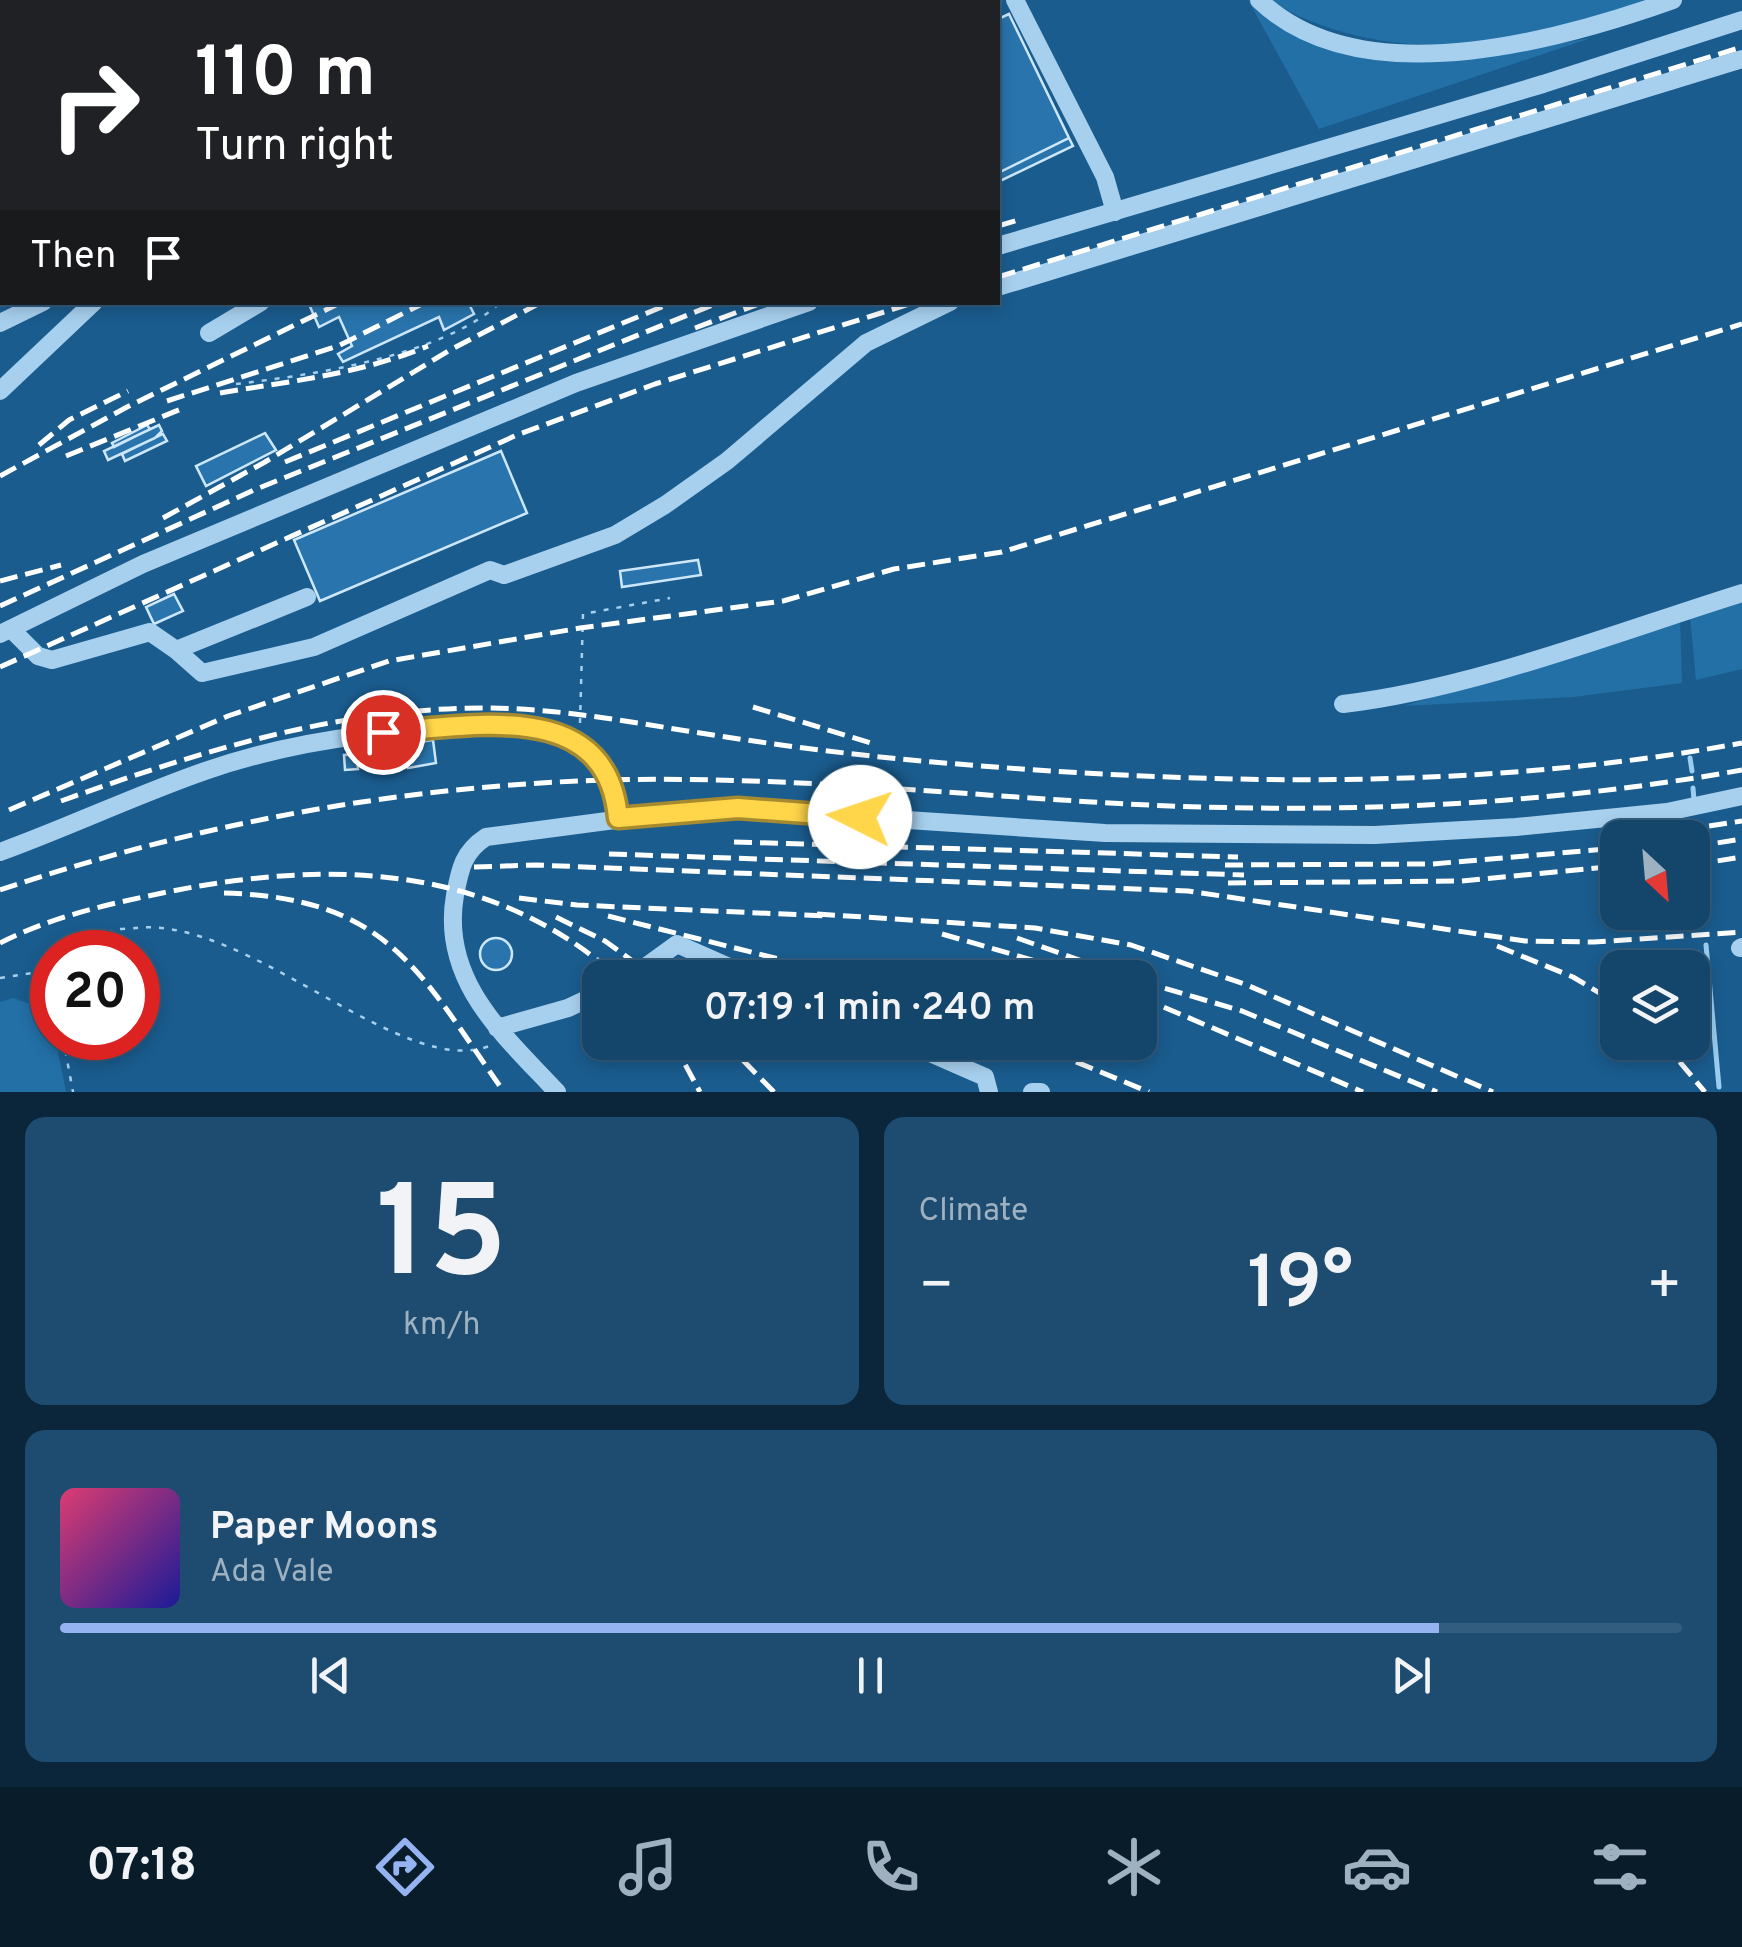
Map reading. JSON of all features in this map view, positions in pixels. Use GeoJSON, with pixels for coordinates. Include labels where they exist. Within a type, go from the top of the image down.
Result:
{"type":"FeatureCollection","features":[{"type":"Feature","properties":{"kind":"lane"},"geometry":{"type":"LineString","coordinates":[[1015,0],[1105,177],[1115,212]]}},
{"type":"Feature","properties":{"kind":"lane"},"geometry":{"type":"LineString","coordinates":[[1259,0],[1277,17],[1332,39],[1385,51],[1451,54],[1536,43],[1673,0]]}},
{"type":"Feature","properties":{"kind":"lane"},"geometry":{"type":"LineString","coordinates":[[1000,245],[1742,20]]}},
{"type":"Feature","properties":{"kind":"lane"},"geometry":{"type":"LineString","coordinates":[[1000,286],[1742,59]]}},
{"type":"Feature","properties":{"kind":"lane"},"geometry":{"type":"LineString","coordinates":[[0,323],[37,305]]}},
{"type":"Feature","properties":{"kind":"lane"},"geometry":{"type":"LineString","coordinates":[[0,391],[91,305]]}},
{"type":"Feature","properties":{"kind":"lane"},"geometry":{"type":"LineString","coordinates":[[209,334],[256,305]]}},
{"type":"Feature","properties":{"kind":"lane"},"geometry":{"type":"LineString","coordinates":[[800,305],[576,383],[143,564],[5,632],[38,656],[52,660],[150,632],[202,673],[274,658],[376,622],[398,608],[490,570],[504,576],[614,535],[727,461],[827,372],[866,344],[944,305]]}},
{"type":"Feature","properties":{"kind":"lane"},"geometry":{"type":"LineString","coordinates":[[1343,704],[1384,699],[1480,674],[1742,592]]}},
{"type":"Feature","properties":{"kind":"lane"},"geometry":{"type":"LineString","coordinates":[[176,650],[308,597]]}},
{"type":"Feature","properties":{"kind":"lane"},"geometry":{"type":"LineString","coordinates":[[0,852],[206,771],[353,734],[545,728],[577,740],[604,764],[616,790],[618,818]]}},
{"type":"Feature","properties":{"kind":"lane"},"geometry":{"type":"LineString","coordinates":[[557,1092],[502,1033],[467,986],[456,957],[452,917],[460,868],[470,848],[486,838],[618,818],[738,808],[1106,833],[1340,836],[1535,826],[1667,812],[1742,796]]}},
{"type":"Feature","properties":{"kind":"lane"},"geometry":{"type":"LineString","coordinates":[[655,960],[677,944],[713,960]]}},
{"type":"Feature","properties":{"kind":"lane"},"geometry":{"type":"LineString","coordinates":[[502,1033],[582,1001]]}},
{"type":"Feature","properties":{"kind":"lane"},"geometry":{"type":"LineString","coordinates":[[946,1060],[985,1077],[990,1092]]}},
{"type":"Feature","properties":{"kind":"lane"},"geometry":{"type":"LineString","coordinates":[[1032,1092],[1041,1092]]}},
{"type":"Feature","properties":{"kind":"path"},"geometry":{"type":"LineString","coordinates":[[236,384],[327,373],[371,361],[472,324],[497,305]]}},
{"type":"Feature","properties":{"kind":"path"},"geometry":{"type":"LineString","coordinates":[[577,740],[583,706],[579,619],[589,610],[670,598]]}},
{"type":"Feature","properties":{"kind":"path"},"geometry":{"type":"LineString","coordinates":[[120,930],[152,926],[202,934],[412,1041],[476,1052],[502,1033]]}},
{"type":"Feature","properties":{"kind":"path"},"geometry":{"type":"LineString","coordinates":[[0,978],[30,973]]}},
{"type":"Feature","properties":{"kind":"path"},"geometry":{"type":"LineString","coordinates":[[67,1060],[73,1092]]}},
{"type":"Feature","properties":{"kind":"shaded area"},"geometry":{"type":"Polygon","coordinates":[[[1248,0],[1268,15],[1340,44],[1517,50],[1591,38],[1319,129],[1248,0]]]}},
{"type":"Feature","properties":{"kind":"shaded area"},"geometry":{"type":"Polygon","coordinates":[[[1269,0],[1646,0],[1544,35],[1438,46],[1367,38],[1332,29],[1269,0]]]}},
{"type":"Feature","properties":{"kind":"shaded area"},"geometry":{"type":"Polygon","coordinates":[[[1742,601],[1742,669],[1696,680],[1690,617],[1742,601]]]}},
{"type":"Feature","properties":{"kind":"shaded area"},"geometry":{"type":"Polygon","coordinates":[[[1680,618],[1682,683],[1573,697],[1404,706],[1680,618]]]}},
{"type":"Feature","properties":{"kind":"shaded area"},"geometry":{"type":"Polygon","coordinates":[[[13,998],[30,1004],[30,1060],[60,1060],[66,1092],[0,1092],[0,1002],[13,998]]]}},
{"type":"Feature","properties":{"kind":"building"},"geometry":{"type":"Polygon","coordinates":[[[1009,14],[1069,138],[1000,172],[1000,18],[1009,14]]]}},
{"type":"Feature","properties":{"kind":"building"},"geometry":{"type":"Polygon","coordinates":[[[1069,138],[1073,146],[1000,181],[1000,172],[1069,138]]]}},
{"type":"Feature","properties":{"kind":"building"},"geometry":{"type":"Polygon","coordinates":[[[309,305],[470,305],[474,314],[444,330],[439,317],[343,362],[338,354],[352,346],[339,317],[319,327],[309,305]]]}},
{"type":"Feature","properties":{"kind":"building"},"geometry":{"type":"Polygon","coordinates":[[[147,425],[150,429],[114,447],[112,443],[147,425]]]}},
{"type":"Feature","properties":{"kind":"building"},"geometry":{"type":"Polygon","coordinates":[[[159,425],[162,431],[155,438],[108,460],[104,451],[159,425]]]}},
{"type":"Feature","properties":{"kind":"building"},"geometry":{"type":"Polygon","coordinates":[[[265,433],[276,450],[206,486],[196,466],[265,433]]]}},
{"type":"Feature","properties":{"kind":"building"},"geometry":{"type":"Polygon","coordinates":[[[163,434],[167,441],[125,461],[122,454],[163,434]]]}},
{"type":"Feature","properties":{"kind":"building"},"geometry":{"type":"Polygon","coordinates":[[[501,451],[527,513],[320,601],[294,540],[501,451]]]}},
{"type":"Feature","properties":{"kind":"building"},"geometry":{"type":"Polygon","coordinates":[[[698,560],[701,575],[622,587],[620,571],[698,560]]]}},
{"type":"Feature","properties":{"kind":"building"},"geometry":{"type":"Polygon","coordinates":[[[174,594],[183,611],[154,624],[146,607],[174,594]]]}},
{"type":"Feature","properties":{"kind":"building"},"geometry":{"type":"Polygon","coordinates":[[[433,740],[436,763],[408,768],[404,744],[433,740]]]}},
{"type":"Feature","properties":{"kind":"building"},"geometry":{"type":"Polygon","coordinates":[[[356,754],[358,769],[345,770],[344,755],[356,754]]]}},
{"type":"Feature","properties":{"kind":"building"},"geometry":{"type":"Polygon","coordinates":[[[496,938],[507,943],[512,954],[507,965],[496,970],[485,965],[480,954],[485,943],[496,938]]]}},
{"type":"Feature","properties":{"kind":"waterway"},"geometry":{"type":"LineString","coordinates":[[1690,758],[1692,771]]}},
{"type":"Feature","properties":{"kind":"waterway"},"geometry":{"type":"LineString","coordinates":[[1693,788],[1694,800]]}},
{"type":"Feature","properties":{"kind":"waterway"},"geometry":{"type":"LineString","coordinates":[[1706,945],[1719,1087]]}},
{"type":"Feature","properties":{"kind":"railway"},"geometry":{"type":"LineString","coordinates":[[1000,276],[1742,47]]}},
{"type":"Feature","properties":{"kind":"railway"},"geometry":{"type":"LineString","coordinates":[[1000,225],[1018,220]]}},
{"type":"Feature","properties":{"kind":"railway"},"geometry":{"type":"LineString","coordinates":[[0,476],[127,407],[336,305]]}},
{"type":"Feature","properties":{"kind":"railway"},"geometry":{"type":"LineString","coordinates":[[167,401],[338,346],[420,305]]}},
{"type":"Feature","properties":{"kind":"railway"},"geometry":{"type":"LineString","coordinates":[[163,518],[265,462],[450,350],[536,305]]}},
{"type":"Feature","properties":{"kind":"railway"},"geometry":{"type":"LineString","coordinates":[[285,462],[667,305]]}},
{"type":"Feature","properties":{"kind":"railway"},"geometry":{"type":"LineString","coordinates":[[0,606],[254,490],[713,305]]}},
{"type":"Feature","properties":{"kind":"railway"},"geometry":{"type":"LineString","coordinates":[[695,328],[756,305]]}},
{"type":"Feature","properties":{"kind":"railway"},"geometry":{"type":"LineString","coordinates":[[0,667],[517,435],[655,384],[906,305]]}},
{"type":"Feature","properties":{"kind":"railway"},"geometry":{"type":"LineString","coordinates":[[9,810],[228,716],[389,661],[580,628],[783,601],[894,569],[1002,552],[1742,324]]}},
{"type":"Feature","properties":{"kind":"railway"},"geometry":{"type":"LineString","coordinates":[[220,393],[351,370],[428,346]]}},
{"type":"Feature","properties":{"kind":"railway"},"geometry":{"type":"LineString","coordinates":[[39,445],[69,420],[128,391]]}},
{"type":"Feature","properties":{"kind":"railway"},"geometry":{"type":"LineString","coordinates":[[66,456],[186,407]]}},
{"type":"Feature","properties":{"kind":"railway"},"geometry":{"type":"LineString","coordinates":[[0,581],[61,565]]}},
{"type":"Feature","properties":{"kind":"railway"},"geometry":{"type":"LineString","coordinates":[[753,707],[874,744]]}},
{"type":"Feature","properties":{"kind":"railway"},"geometry":{"type":"LineString","coordinates":[[61,801],[269,736],[375,716],[484,708],[586,715],[779,745],[902,759],[1034,770],[1237,779],[1440,777],[1541,770],[1742,743]]}},
{"type":"Feature","properties":{"kind":"railway"},"geometry":{"type":"LineString","coordinates":[[0,890],[148,846],[299,812],[452,790],[529,784],[747,781],[1170,806],[1314,808],[1529,798],[1742,770]]}},
{"type":"Feature","properties":{"kind":"railway"},"geometry":{"type":"LineString","coordinates":[[1710,826],[1742,821]]}},
{"type":"Feature","properties":{"kind":"railway"},"geometry":{"type":"LineString","coordinates":[[1710,844],[1742,839]]}},
{"type":"Feature","properties":{"kind":"railway"},"geometry":{"type":"LineString","coordinates":[[734,842],[1238,857]]}},
{"type":"Feature","properties":{"kind":"railway"},"geometry":{"type":"LineString","coordinates":[[1225,865],[1432,864],[1600,850]]}},
{"type":"Feature","properties":{"kind":"railway"},"geometry":{"type":"LineString","coordinates":[[609,854],[1244,875]]}},
{"type":"Feature","properties":{"kind":"railway"},"geometry":{"type":"LineString","coordinates":[[1710,862],[1742,857]]}},
{"type":"Feature","properties":{"kind":"railway"},"geometry":{"type":"LineString","coordinates":[[474,867],[536,865],[1188,891],[1525,941],[1594,942],[1742,932]]}},
{"type":"Feature","properties":{"kind":"railway"},"geometry":{"type":"LineString","coordinates":[[1228,883],[1461,881],[1600,868]]}},
{"type":"Feature","properties":{"kind":"railway"},"geometry":{"type":"LineString","coordinates":[[0,943],[61,918],[167,892],[287,876],[346,875],[405,879],[461,891],[516,911],[569,940],[595,960]]}},
{"type":"Feature","properties":{"kind":"railway"},"geometry":{"type":"LineString","coordinates":[[224,893],[280,898],[325,909],[362,926],[394,949],[421,977],[504,1092]]}},
{"type":"Feature","properties":{"kind":"railway"},"geometry":{"type":"LineString","coordinates":[[519,898],[577,905],[828,916]]}},
{"type":"Feature","properties":{"kind":"railway"},"geometry":{"type":"LineString","coordinates":[[817,914],[1035,928],[1131,945],[1247,985],[1493,1092]]}},
{"type":"Feature","properties":{"kind":"railway"},"geometry":{"type":"LineString","coordinates":[[608,916],[783,960]]}},
{"type":"Feature","properties":{"kind":"railway"},"geometry":{"type":"LineString","coordinates":[[556,917],[605,941],[631,960]]}},
{"type":"Feature","properties":{"kind":"railway"},"geometry":{"type":"LineString","coordinates":[[942,934],[1032,960]]}},
{"type":"Feature","properties":{"kind":"railway"},"geometry":{"type":"LineString","coordinates":[[1017,938],[1079,960]]}},
{"type":"Feature","properties":{"kind":"railway"},"geometry":{"type":"LineString","coordinates":[[1497,946],[1573,977],[1600,993]]}},
{"type":"Feature","properties":{"kind":"railway"},"geometry":{"type":"LineString","coordinates":[[1157,986],[1242,1011],[1437,1092]]}},
{"type":"Feature","properties":{"kind":"railway"},"geometry":{"type":"LineString","coordinates":[[1157,1004],[1363,1092]]}},
{"type":"Feature","properties":{"kind":"railway"},"geometry":{"type":"LineString","coordinates":[[683,1060],[700,1092]]}},
{"type":"Feature","properties":{"kind":"railway"},"geometry":{"type":"LineString","coordinates":[[743,1060],[774,1092]]}},
{"type":"Feature","properties":{"kind":"railway"},"geometry":{"type":"LineString","coordinates":[[1072,1060],[1149,1092]]}},
{"type":"Feature","properties":{"kind":"railway"},"geometry":{"type":"LineString","coordinates":[[1678,1060],[1705,1092]]}},
{"type":"Feature","properties":{"kind":"route"},"geometry":{"type":"LineString","coordinates":[[383,732],[545,728],[577,740],[604,764],[616,790],[618,818],[738,808],[860,817]]}}]}
